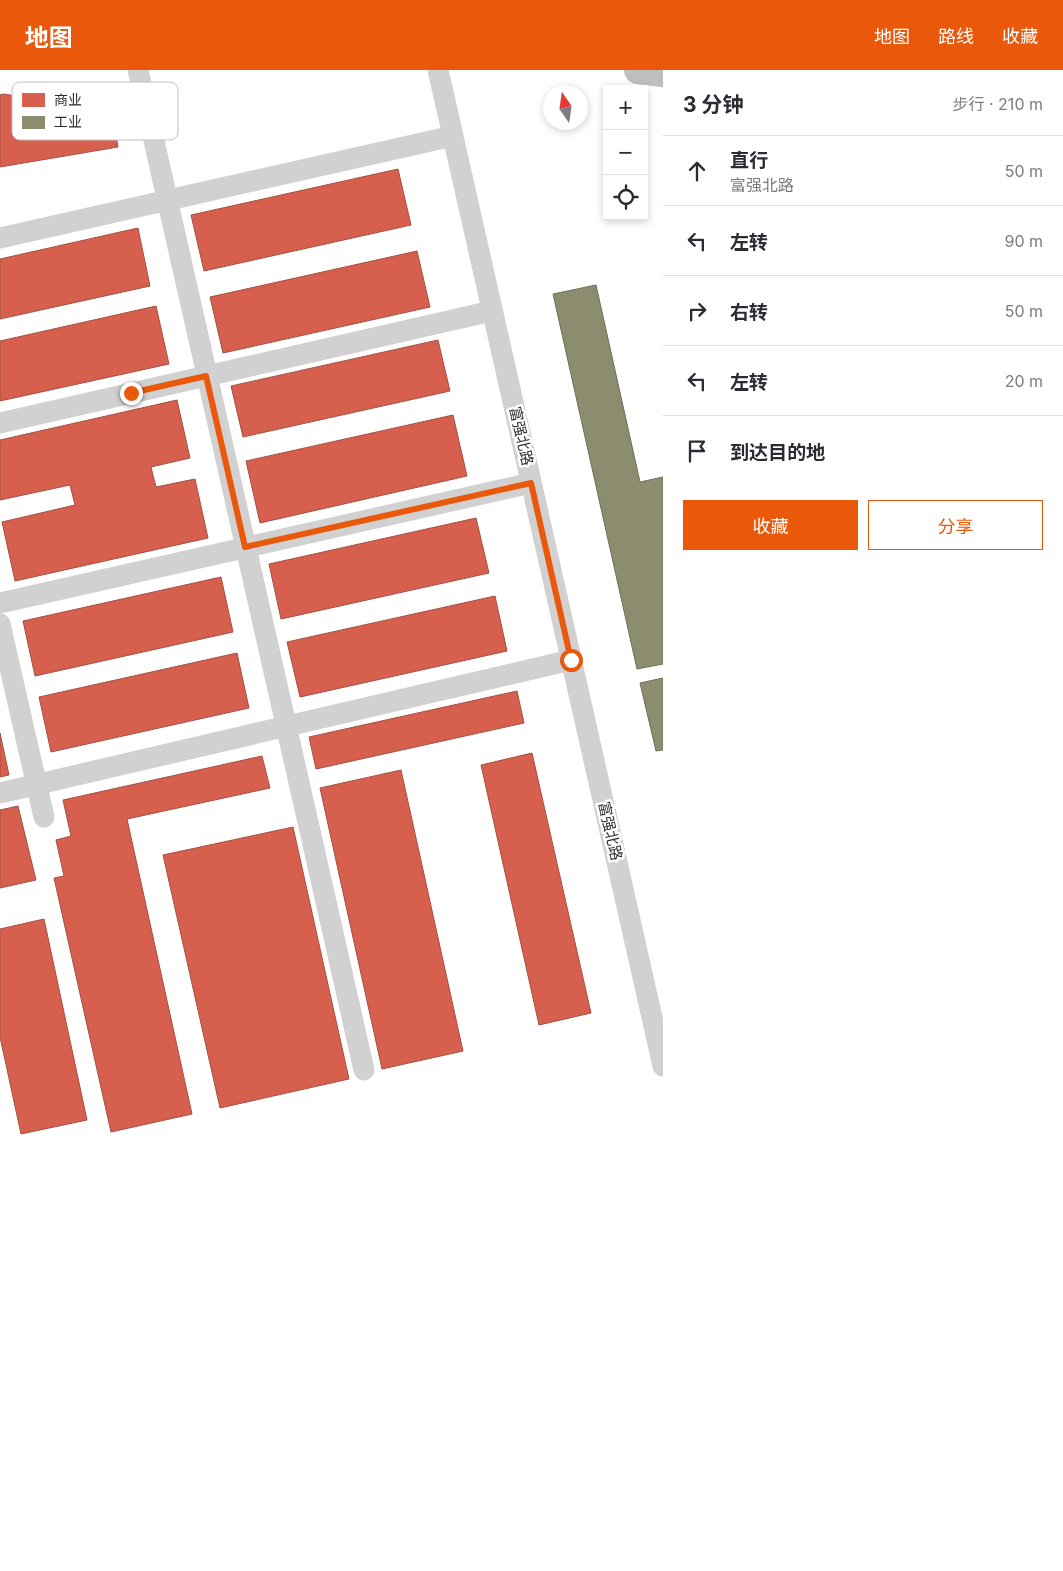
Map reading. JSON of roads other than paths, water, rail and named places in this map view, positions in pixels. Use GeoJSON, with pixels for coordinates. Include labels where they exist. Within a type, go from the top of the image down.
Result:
{"type":"FeatureCollection","features":[{"type":"Feature","properties":{"kind":"highway"},"geometry":{"type":"LineString","coordinates":[[638,70],[663,74]]}},
{"type":"Feature","properties":{"kind":"street","name":"富强北路"},"geometry":{"type":"LineString","coordinates":[[438,70],[663,1066]]}},
{"type":"Feature","properties":{"kind":"street"},"geometry":{"type":"LineString","coordinates":[[0,238],[453,136]]}},
{"type":"Feature","properties":{"kind":"street"},"geometry":{"type":"LineString","coordinates":[[153,140],[364,1070]]}},
{"type":"Feature","properties":{"kind":"street"},"geometry":{"type":"LineString","coordinates":[[0,423],[492,311]]}},
{"type":"Feature","properties":{"kind":"street"},"geometry":{"type":"LineString","coordinates":[[0,603],[531,483]]}},
{"type":"Feature","properties":{"kind":"street"},"geometry":{"type":"LineString","coordinates":[[0,624],[44,817]]}},
{"type":"Feature","properties":{"kind":"street"},"geometry":{"type":"LineString","coordinates":[[0,793],[571,660]]}}]}
